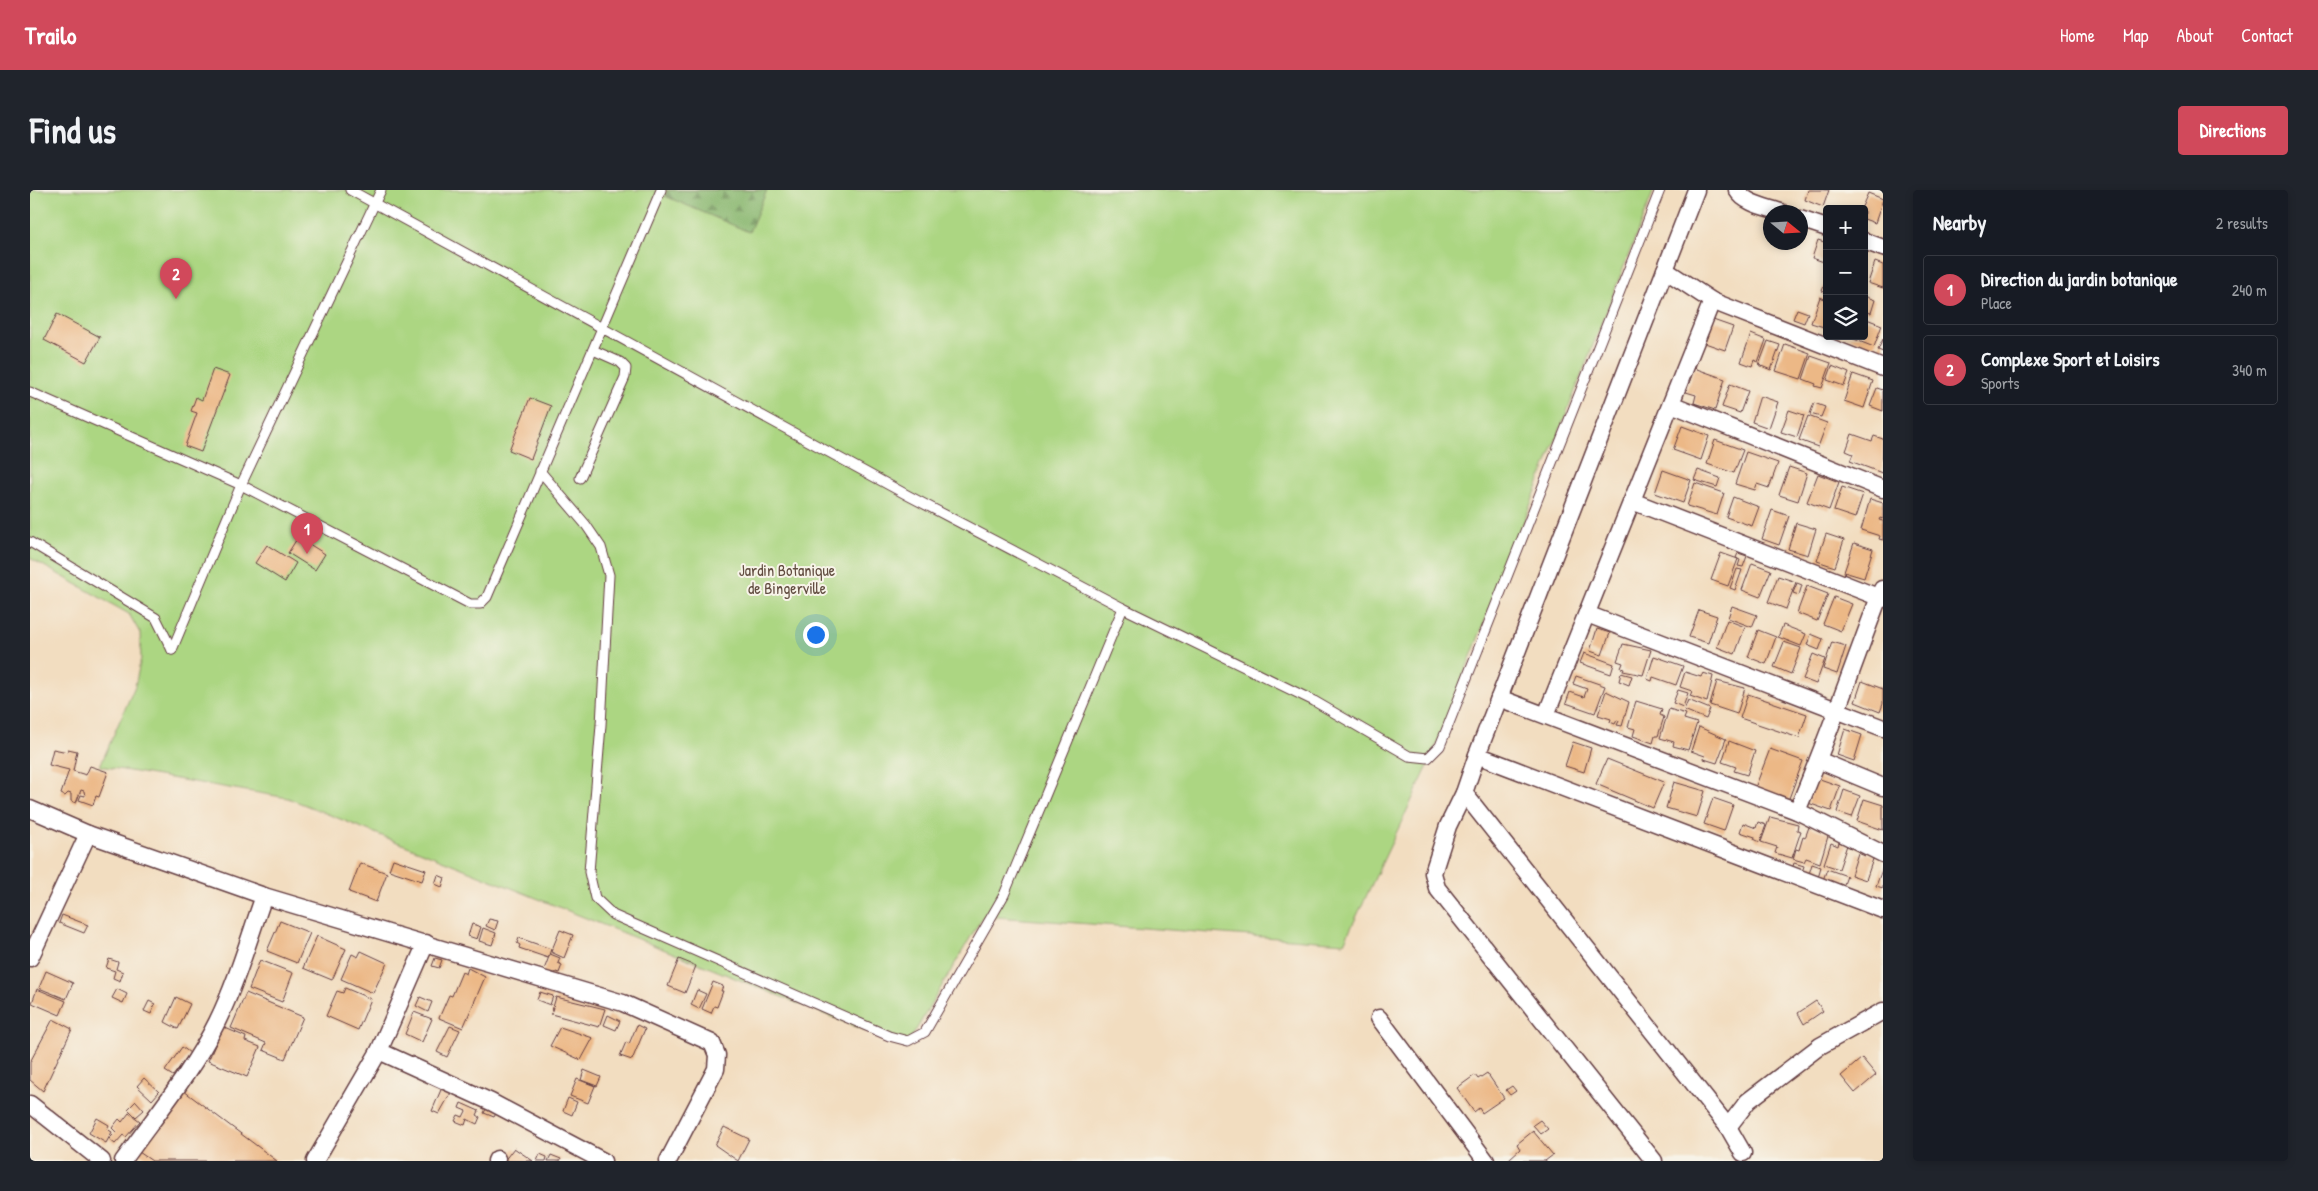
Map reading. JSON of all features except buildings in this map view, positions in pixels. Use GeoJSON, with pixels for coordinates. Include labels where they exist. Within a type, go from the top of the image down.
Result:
{"type":"FeatureCollection","features":[{"type":"Feature","properties":{"kind":"street"},"geometry":{"type":"LineString","coordinates":[[1654,1161],[1436,888],[1433,873],[1448,826],[1464,792],[1476,755],[1696,190]]}},
{"type":"Feature","properties":{"kind":"street"},"geometry":{"type":"LineString","coordinates":[[1736,190],[1740,196],[1763,206]]}},
{"type":"Feature","properties":{"kind":"street"},"geometry":{"type":"LineString","coordinates":[[1808,222],[1823,227]]}},
{"type":"Feature","properties":{"kind":"street"},"geometry":{"type":"LineString","coordinates":[[1868,242],[1883,248]]}},
{"type":"Feature","properties":{"kind":"street"},"geometry":{"type":"LineString","coordinates":[[1666,270],[1712,301],[1883,368]]}},
{"type":"Feature","properties":{"kind":"street"},"geometry":{"type":"LineString","coordinates":[[1546,715],[1712,301]]}},
{"type":"Feature","properties":{"kind":"street"},"geometry":{"type":"LineString","coordinates":[[1671,404],[1883,489]]}},
{"type":"Feature","properties":{"kind":"street"},"geometry":{"type":"LineString","coordinates":[[1632,501],[1882,594],[1797,811]]}},
{"type":"Feature","properties":{"kind":"street"},"geometry":{"type":"LineString","coordinates":[[1587,614],[1883,728]]}},
{"type":"Feature","properties":{"kind":"street"},"geometry":{"type":"LineString","coordinates":[[1499,698],[1797,811],[1883,854]]}},
{"type":"Feature","properties":{"kind":"street"},"geometry":{"type":"LineString","coordinates":[[1476,755],[1883,910]]}},
{"type":"Feature","properties":{"kind":"street"},"geometry":{"type":"LineString","coordinates":[[1818,760],[1883,787]]}},
{"type":"Feature","properties":{"kind":"street"},"geometry":{"type":"LineString","coordinates":[[1464,792],[1728,1127],[1742,1158]]}},
{"type":"Feature","properties":{"kind":"street"},"geometry":{"type":"LineString","coordinates":[[30,809],[88,834],[264,896],[623,1003],[712,1043],[716,1055],[716,1069],[668,1161]]}},
{"type":"Feature","properties":{"kind":"street"},"geometry":{"type":"LineString","coordinates":[[30,958],[88,834]]}},
{"type":"Feature","properties":{"kind":"street"},"geometry":{"type":"LineString","coordinates":[[123,1161],[192,1065],[217,1023],[233,987],[264,896]]}},
{"type":"Feature","properties":{"kind":"street"},"geometry":{"type":"LineString","coordinates":[[315,1161],[379,1052],[426,943]]}},
{"type":"Feature","properties":{"kind":"street"},"geometry":{"type":"LineString","coordinates":[[1728,1127],[1748,1101],[1820,1046],[1883,1011]]}},
{"type":"Feature","properties":{"kind":"street"},"geometry":{"type":"LineString","coordinates":[[1379,1018],[1486,1161]]}},
{"type":"Feature","properties":{"kind":"street"},"geometry":{"type":"LineString","coordinates":[[379,1052],[490,1102],[603,1161]]}},
{"type":"Feature","properties":{"kind":"street"},"geometry":{"type":"LineString","coordinates":[[30,1104],[102,1161]]}},
{"type":"Feature","properties":{"kind":"lane"},"geometry":{"type":"LineString","coordinates":[[350,190],[909,496],[1123,608],[1314,701],[1409,756],[1428,758],[1440,746],[1660,190]]}},
{"type":"Feature","properties":{"kind":"lane"},"geometry":{"type":"LineString","coordinates":[[30,542],[156,618],[172,650],[241,485],[381,190]]}},
{"type":"Feature","properties":{"kind":"lane"},"geometry":{"type":"LineString","coordinates":[[30,392],[241,485],[470,604],[480,604],[487,597],[661,190]]}},
{"type":"Feature","properties":{"kind":"lane"},"geometry":{"type":"LineString","coordinates":[[580,478],[625,377],[626,368],[620,362],[594,350]]}},
{"type":"Feature","properties":{"kind":"lane"},"geometry":{"type":"LineString","coordinates":[[540,471],[586,525],[601,547],[609,575],[601,725],[589,872],[596,898],[612,915],[889,1036],[908,1041],[924,1032],[1004,895],[1123,608]]}},
{"type":"Feature","properties":{"kind":"green space","name":"Jardin Botanique de Bingerville"},"geometry":{"type":"Polygon","coordinates":[[[30,190],[1654,190],[1428,766],[1344,943],[983,916],[906,1047],[288,798],[100,766],[135,686],[141,658],[140,633],[129,614],[30,558],[30,190]]]}},
{"type":"Feature","properties":{"kind":"green space"},"geometry":{"type":"Polygon","coordinates":[[[668,190],[767,190],[749,232],[665,196],[668,190]]]}},
{"type":"Feature","properties":{"kind":"place","name":"Complexe Sport et Loisirs"},"geometry":{"type":"Point","coordinates":[176,299]}},
{"type":"Feature","properties":{"kind":"place","name":"Direction du jardin botanique"},"geometry":{"type":"Point","coordinates":[307,554]}}]}
